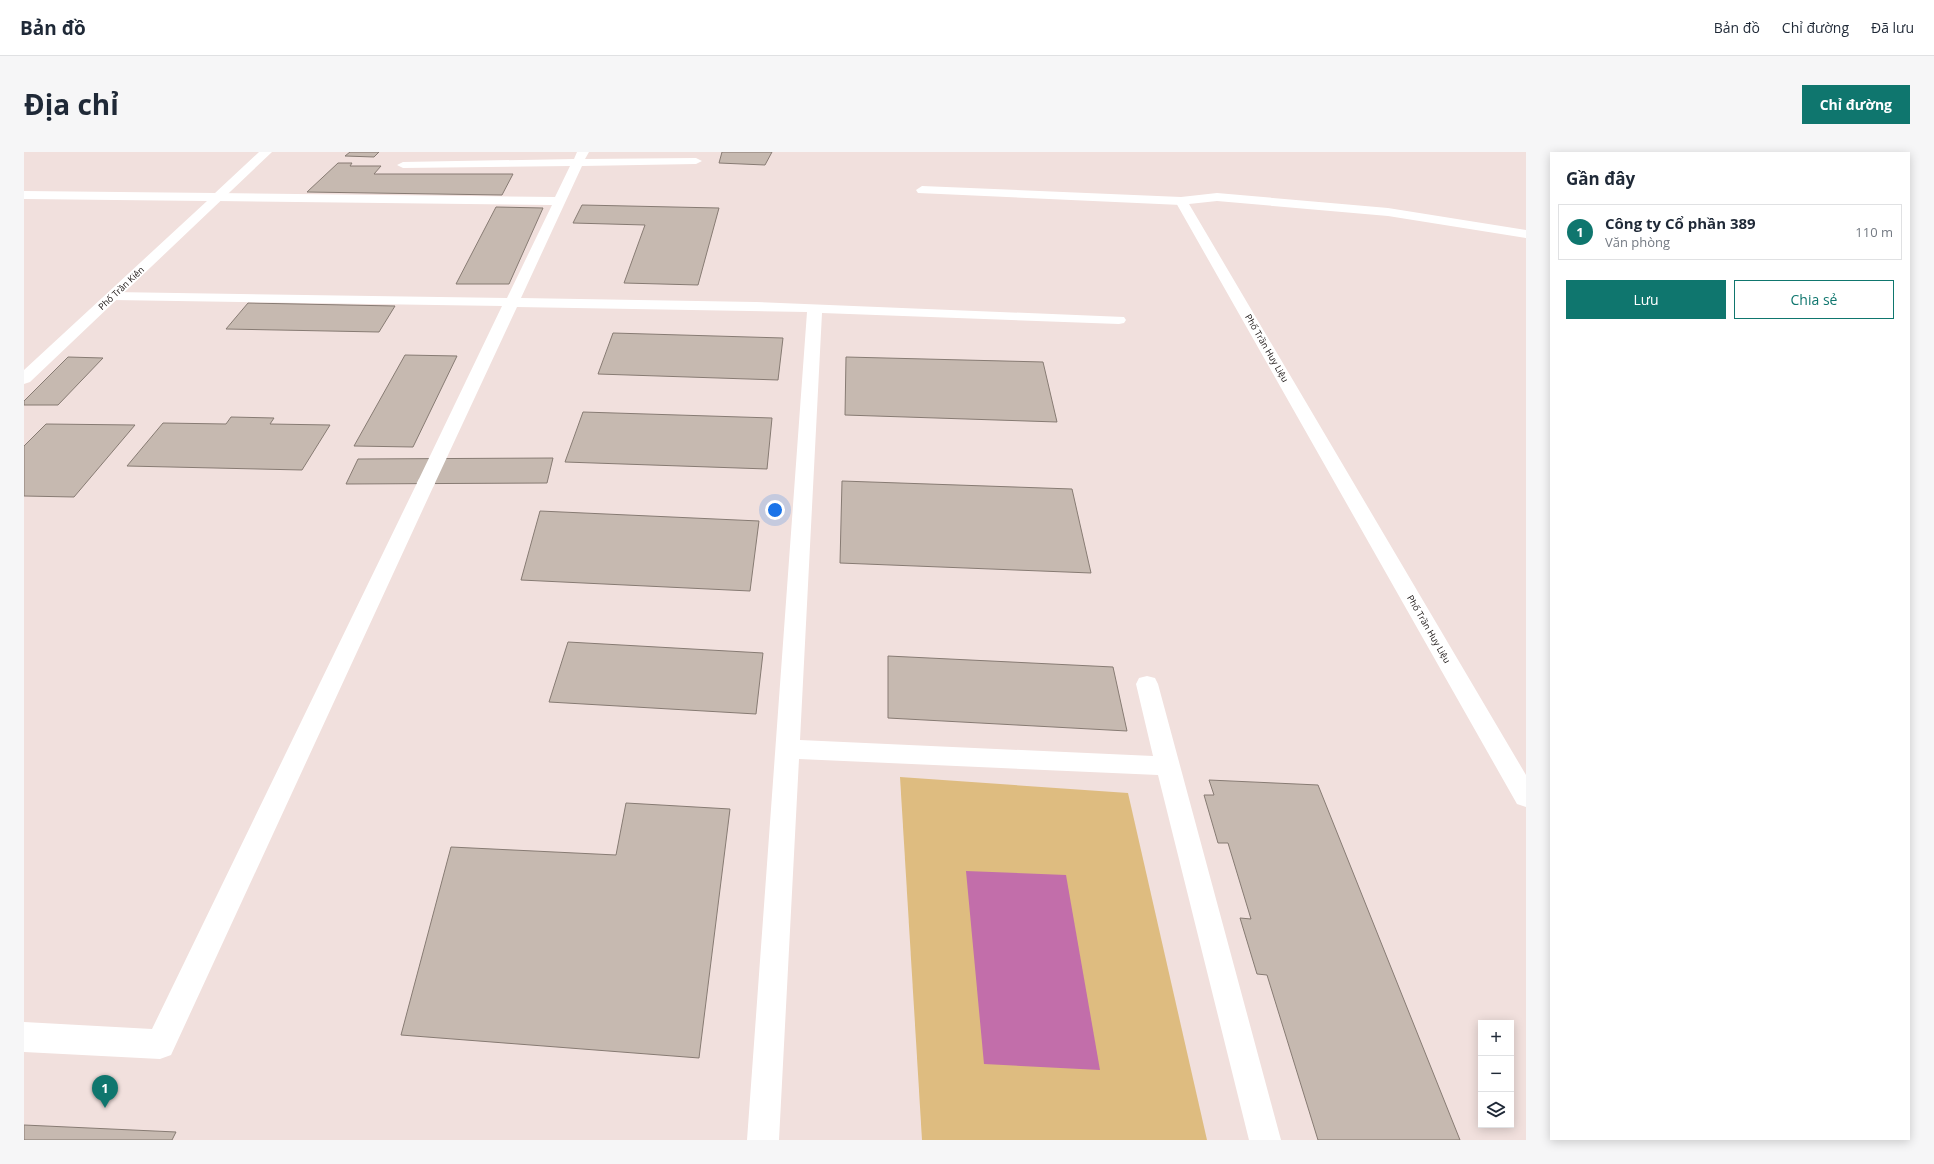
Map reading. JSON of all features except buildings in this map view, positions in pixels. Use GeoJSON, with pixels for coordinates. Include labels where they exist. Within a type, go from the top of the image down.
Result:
{"type":"FeatureCollection","features":[{"type":"Feature","properties":{"kind":"street","name":"Phố Trần Kiên"},"geometry":{"type":"LineString","coordinates":[[24,379],[266,152]]}},
{"type":"Feature","properties":{"kind":"street"},"geometry":{"type":"LineString","coordinates":[[24,1037],[160,1044],[580,157]]}},
{"type":"Feature","properties":{"kind":"street"},"geometry":{"type":"LineString","coordinates":[[403,165],[580,157],[696,161]]}},
{"type":"Feature","properties":{"kind":"street"},"geometry":{"type":"LineString","coordinates":[[922,190],[1181,201],[1218,197],[1388,212],[1526,234]]}},
{"type":"Feature","properties":{"kind":"street"},"geometry":{"type":"LineString","coordinates":[[24,195],[560,201]]}},
{"type":"Feature","properties":{"kind":"street","name":"Phố Trần Huy Liệu"},"geometry":{"type":"LineString","coordinates":[[1181,201],[1526,796]]}},
{"type":"Feature","properties":{"kind":"street"},"geometry":{"type":"LineString","coordinates":[[113,296],[512,301],[816,308],[1120,320]]}},
{"type":"Feature","properties":{"kind":"street"},"geometry":{"type":"LineString","coordinates":[[763,1140],[816,308]]}},
{"type":"Feature","properties":{"kind":"street"},"geometry":{"type":"LineString","coordinates":[[1147,684],[1265,1140]]}},
{"type":"Feature","properties":{"kind":"street"},"geometry":{"type":"LineString","coordinates":[[788,749],[1169,766]]}},
{"type":"Feature","properties":{"kind":"shaded area"},"geometry":{"type":"Polygon","coordinates":[[[900,777],[1128,793],[1207,1140],[922,1140],[900,777]]]}},
{"type":"Feature","properties":{"kind":"shaded area"},"geometry":{"type":"Polygon","coordinates":[[[966,871],[1066,875],[1100,1070],[984,1064],[966,871]]]}},
{"type":"Feature","properties":{"kind":"place","name":"Công ty Cổ phần 389"},"geometry":{"type":"Point","coordinates":[105,1108]}}]}
